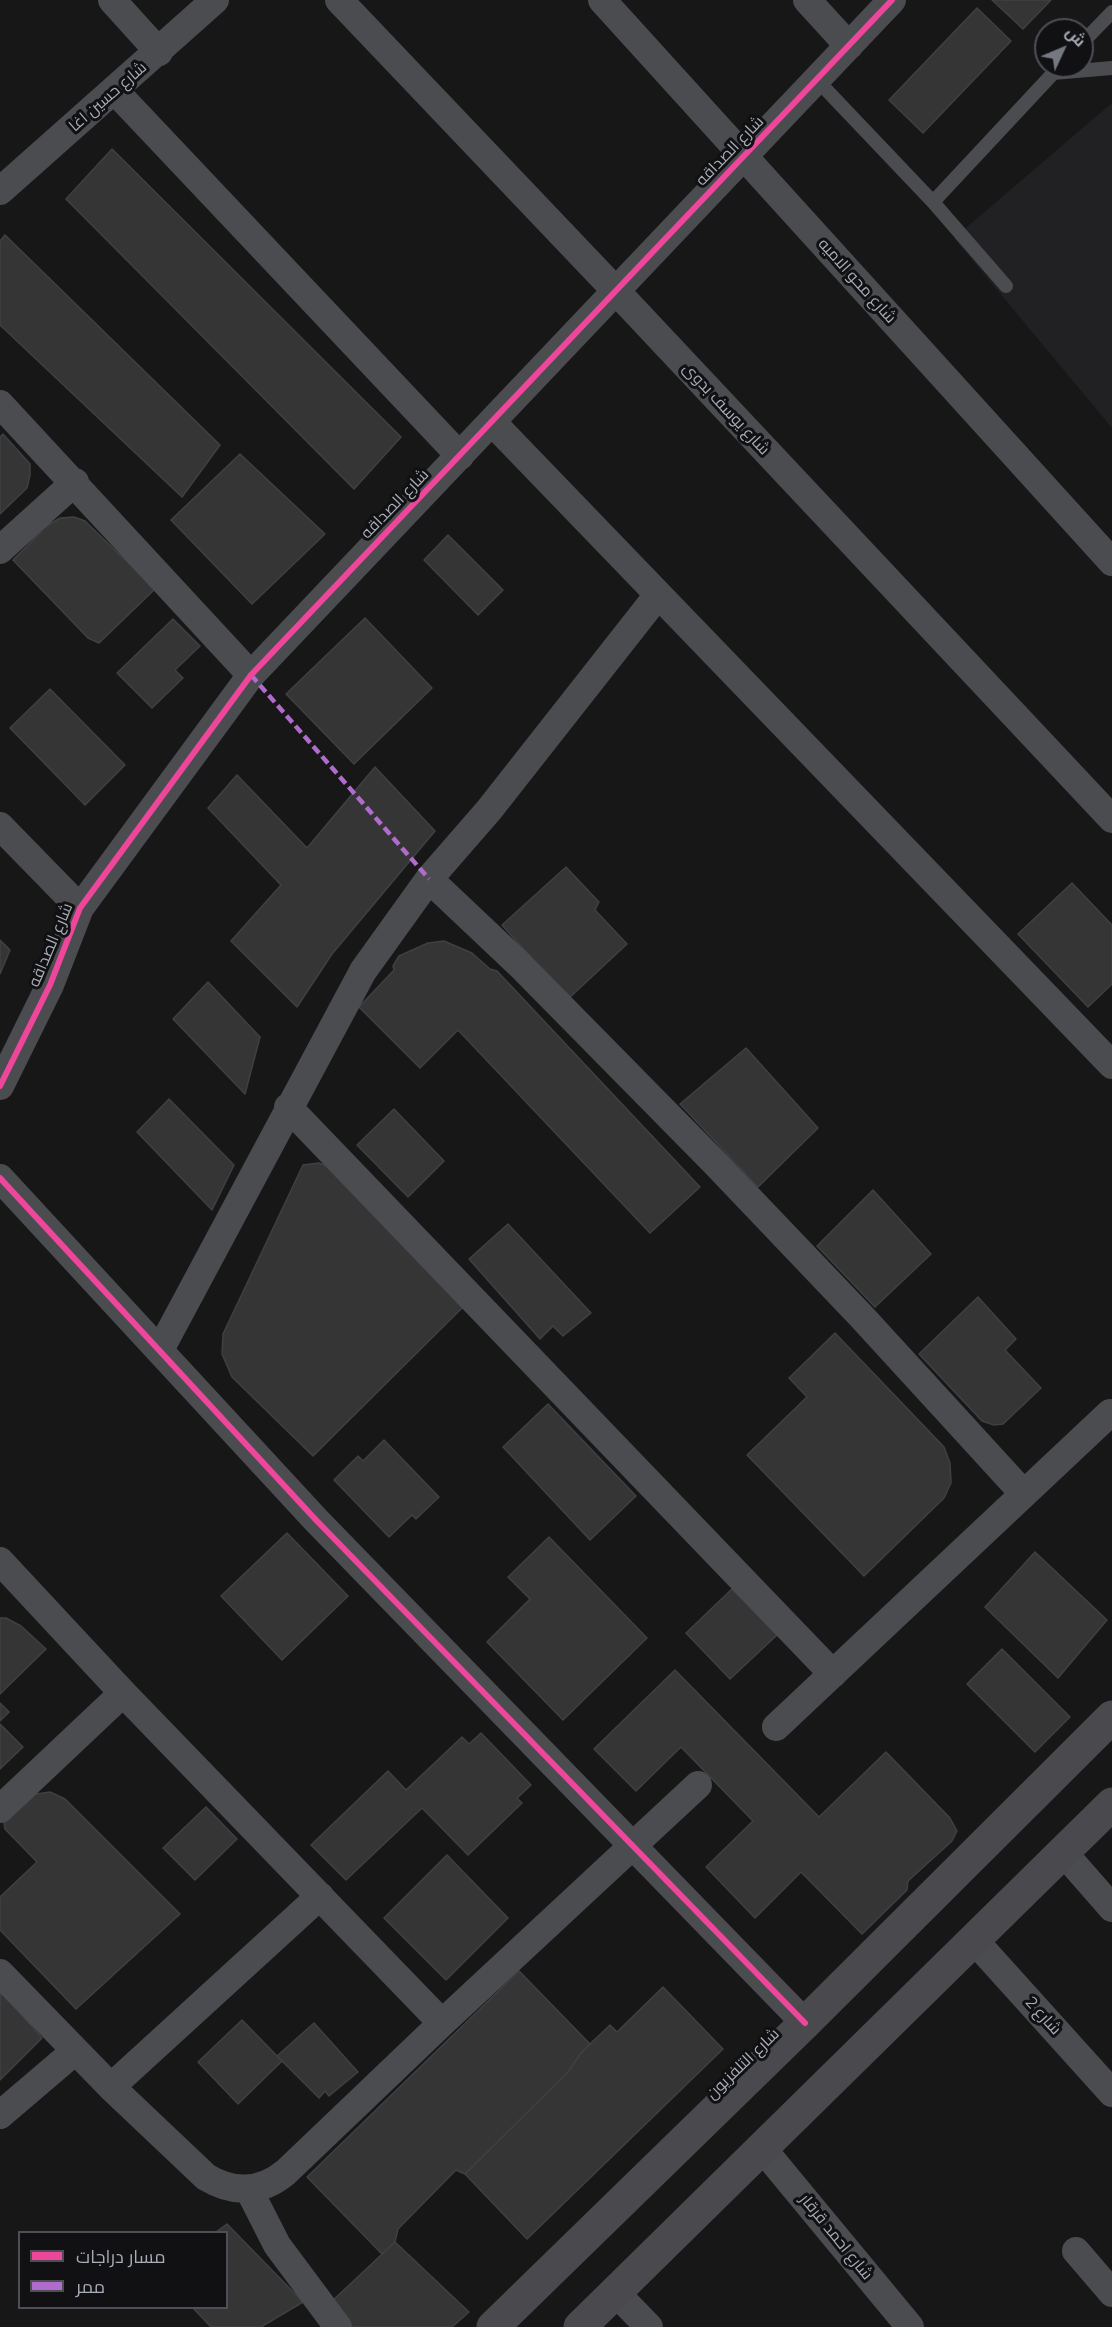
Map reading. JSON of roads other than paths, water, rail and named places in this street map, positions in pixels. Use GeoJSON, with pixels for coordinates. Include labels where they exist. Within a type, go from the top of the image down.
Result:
{"type":"FeatureCollection","features":[{"type":"Feature","properties":{"kind":"main road","name":"شارع التلفزيون"},"geometry":{"type":"LineString","coordinates":[[493,2327],[805,2023],[1112,1717]]}},
{"type":"Feature","properties":{"kind":"main road"},"geometry":{"type":"LineString","coordinates":[[580,2327],[1112,1804]]}},
{"type":"Feature","properties":{"kind":"street"},"geometry":{"type":"LineString","coordinates":[[112,0],[159,52]]}},
{"type":"Feature","properties":{"kind":"street","name":"شارع حسين اغا"},"geometry":{"type":"LineString","coordinates":[[3,184],[115,91],[215,0]]}},
{"type":"Feature","properties":{"kind":"street","name":"شارع يوسف بدوى"},"geometry":{"type":"LineString","coordinates":[[339,0],[1112,819]]}},
{"type":"Feature","properties":{"kind":"street","name":"شارع محو الاميه"},"geometry":{"type":"LineString","coordinates":[[602,0],[1112,562]]}},
{"type":"Feature","properties":{"kind":"street"},"geometry":{"type":"LineString","coordinates":[[807,0],[849,46]]}},
{"type":"Feature","properties":{"kind":"street","name":"شارع الصداقه"},"geometry":{"type":"LineString","coordinates":[[0,1086],[50,985],[80,908],[252,675],[892,0]]}},
{"type":"Feature","properties":{"kind":"street"},"geometry":{"type":"LineString","coordinates":[[115,91],[460,456]]}},
{"type":"Feature","properties":{"kind":"street"},"geometry":{"type":"LineString","coordinates":[[0,404],[75,482],[252,675]]}},
{"type":"Feature","properties":{"kind":"street"},"geometry":{"type":"LineString","coordinates":[[492,422],[1112,1065]]}},
{"type":"Feature","properties":{"kind":"street"},"geometry":{"type":"LineString","coordinates":[[0,550],[75,482]]}},
{"type":"Feature","properties":{"kind":"street"},"geometry":{"type":"LineString","coordinates":[[160,1350],[288,1107],[363,971],[429,879],[489,810],[658,594]]}},
{"type":"Feature","properties":{"kind":"street"},"geometry":{"type":"LineString","coordinates":[[0,826],[80,908]]}},
{"type":"Feature","properties":{"kind":"street"},"geometry":{"type":"LineString","coordinates":[[429,879],[520,965],[716,1164],[862,1317],[1024,1494]]}},
{"type":"Feature","properties":{"kind":"street"},"geometry":{"type":"LineString","coordinates":[[288,1107],[833,1674]]}},
{"type":"Feature","properties":{"kind":"street"},"geometry":{"type":"LineString","coordinates":[[0,1178],[316,1520],[805,2023]]}},
{"type":"Feature","properties":{"kind":"street"},"geometry":{"type":"LineString","coordinates":[[776,1727],[1110,1413]]}},
{"type":"Feature","properties":{"kind":"street"},"geometry":{"type":"LineString","coordinates":[[1,1565],[442,2023]]}},
{"type":"Feature","properties":{"kind":"street"},"geometry":{"type":"LineString","coordinates":[[0,1809],[123,1693]]}},
{"type":"Feature","properties":{"kind":"street"},"geometry":{"type":"LineString","coordinates":[[0,1973],[111,2087],[206,2177],[219,2185],[249,2190],[276,2181],[286,2172],[698,1785]]}},
{"type":"Feature","properties":{"kind":"street"},"geometry":{"type":"LineString","coordinates":[[1064,1852],[1112,1908]]}},
{"type":"Feature","properties":{"kind":"street"},"geometry":{"type":"LineString","coordinates":[[111,2087],[320,1896]]}},
{"type":"Feature","properties":{"kind":"street","name":"شارع 2"},"geometry":{"type":"LineString","coordinates":[[974,1940],[1112,2093]]}},
{"type":"Feature","properties":{"kind":"street"},"geometry":{"type":"LineString","coordinates":[[0,2115],[75,2051]]}},
{"type":"Feature","properties":{"kind":"street","name":"شارع احمد قرقار"},"geometry":{"type":"LineString","coordinates":[[762,2148],[910,2327]]}},
{"type":"Feature","properties":{"kind":"street"},"geometry":{"type":"LineString","coordinates":[[249,2190],[277,2245],[338,2327]]}},
{"type":"Feature","properties":{"kind":"street"},"geometry":{"type":"LineString","coordinates":[[1076,2251],[1112,2294]]}},
{"type":"Feature","properties":{"kind":"street"},"geometry":{"type":"LineString","coordinates":[[615,2292],[649,2327]]}},
{"type":"Feature","properties":{"kind":"lane"},"geometry":{"type":"LineString","coordinates":[[1094,31],[1112,12]]}},
{"type":"Feature","properties":{"kind":"lane"},"geometry":{"type":"LineString","coordinates":[[1094,68],[1112,68]]}},
{"type":"Feature","properties":{"kind":"lane"},"geometry":{"type":"LineString","coordinates":[[933,202],[1048,78]]}},
{"type":"Feature","properties":{"kind":"lane"},"geometry":{"type":"LineString","coordinates":[[817,80],[933,202],[1006,286]]}}]}
